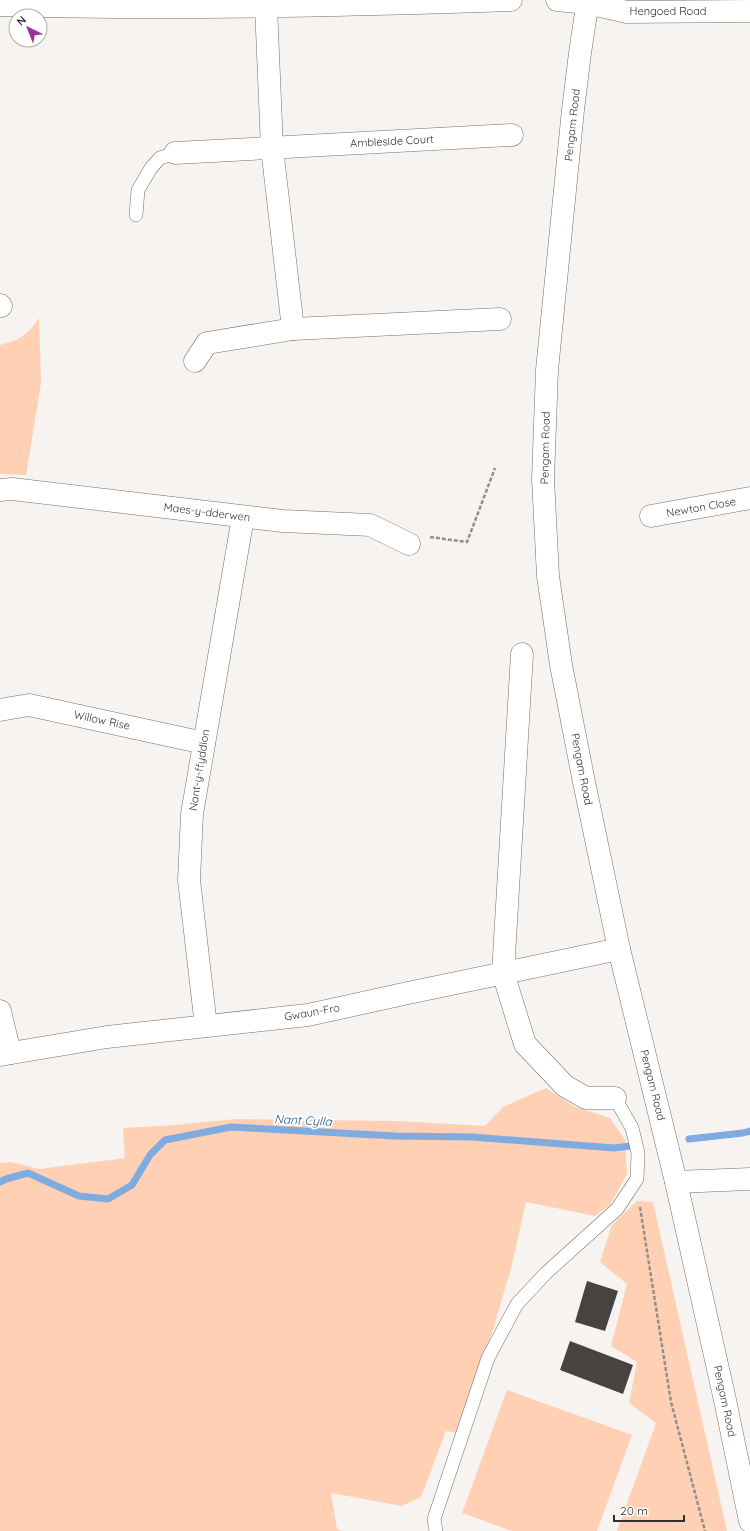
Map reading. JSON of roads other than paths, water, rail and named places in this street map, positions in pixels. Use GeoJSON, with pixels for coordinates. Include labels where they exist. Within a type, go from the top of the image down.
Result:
{"type":"FeatureCollection","features":[{"type":"Feature","properties":{"kind":"street"},"geometry":{"type":"LineString","coordinates":[[0,5],[89,8],[159,4],[266,6],[511,0]]}},
{"type":"Feature","properties":{"kind":"street","name":"Hengoed Road"},"geometry":{"type":"LineString","coordinates":[[557,0],[587,2],[627,12],[688,5],[750,11]]}},
{"type":"Feature","properties":{"kind":"street","name":"Pengam Road"},"geometry":{"type":"LineString","coordinates":[[587,2],[577,75],[547,370],[544,479],[548,576],[561,665],[584,782],[620,949],[676,1182],[725,1400],[750,1521]]}},
{"type":"Feature","properties":{"kind":"street"},"geometry":{"type":"LineString","coordinates":[[266,6],[272,148],[293,329]]}},
{"type":"Feature","properties":{"kind":"street","name":"Ambleside Court"},"geometry":{"type":"LineString","coordinates":[[176,153],[512,135]]}},
{"type":"Feature","properties":{"kind":"street"},"geometry":{"type":"LineString","coordinates":[[195,362],[207,343],[293,329],[500,319]]}},
{"type":"Feature","properties":{"kind":"street","name":"Maes-y-dderwen"},"geometry":{"type":"LineString","coordinates":[[0,490],[12,489],[282,522],[370,525],[409,544]]}},
{"type":"Feature","properties":{"kind":"street","name":"Newton Close"},"geometry":{"type":"LineString","coordinates":[[651,516],[750,498]]}},
{"type":"Feature","properties":{"kind":"street","name":"Nant-y-ffyddlon"},"geometry":{"type":"LineString","coordinates":[[206,1026],[189,880],[192,814],[243,517]]}},
{"type":"Feature","properties":{"kind":"street"},"geometry":{"type":"LineString","coordinates":[[522,654],[504,973],[525,1044],[565,1086],[586,1098],[614,1098]]}},
{"type":"Feature","properties":{"kind":"street","name":"Willow Rise"},"geometry":{"type":"LineString","coordinates":[[0,710],[29,705],[204,743]]}},
{"type":"Feature","properties":{"kind":"street","name":"Gwaun-Fro"},"geometry":{"type":"LineString","coordinates":[[5,1054],[107,1037],[308,1015],[620,949]]}},
{"type":"Feature","properties":{"kind":"street"},"geometry":{"type":"LineString","coordinates":[[0,1011],[5,1054]]}},
{"type":"Feature","properties":{"kind":"street"},"geometry":{"type":"LineString","coordinates":[[676,1182],[750,1179]]}},
{"type":"Feature","properties":{"kind":"lane"},"geometry":{"type":"LineString","coordinates":[[136,215],[138,190],[151,168],[160,158],[176,153]]}},
{"type":"Feature","properties":{"kind":"lane"},"geometry":{"type":"LineString","coordinates":[[436,1531],[434,1519],[488,1358],[517,1304],[546,1272],[617,1209],[637,1180],[638,1153],[632,1128],[614,1098]]}},
{"type":"Feature","properties":{"kind":"waterway","name":"Nant Cylla"},"geometry":{"type":"LineString","coordinates":[[0,1182],[28,1173],[79,1196],[108,1199],[132,1185],[150,1155],[165,1140],[231,1127],[395,1136],[472,1137],[614,1148],[638,1145]]}},
{"type":"Feature","properties":{"kind":"waterway","name":"Nant Cylla"},"geometry":{"type":"LineString","coordinates":[[689,1139],[750,1131]]}}]}
